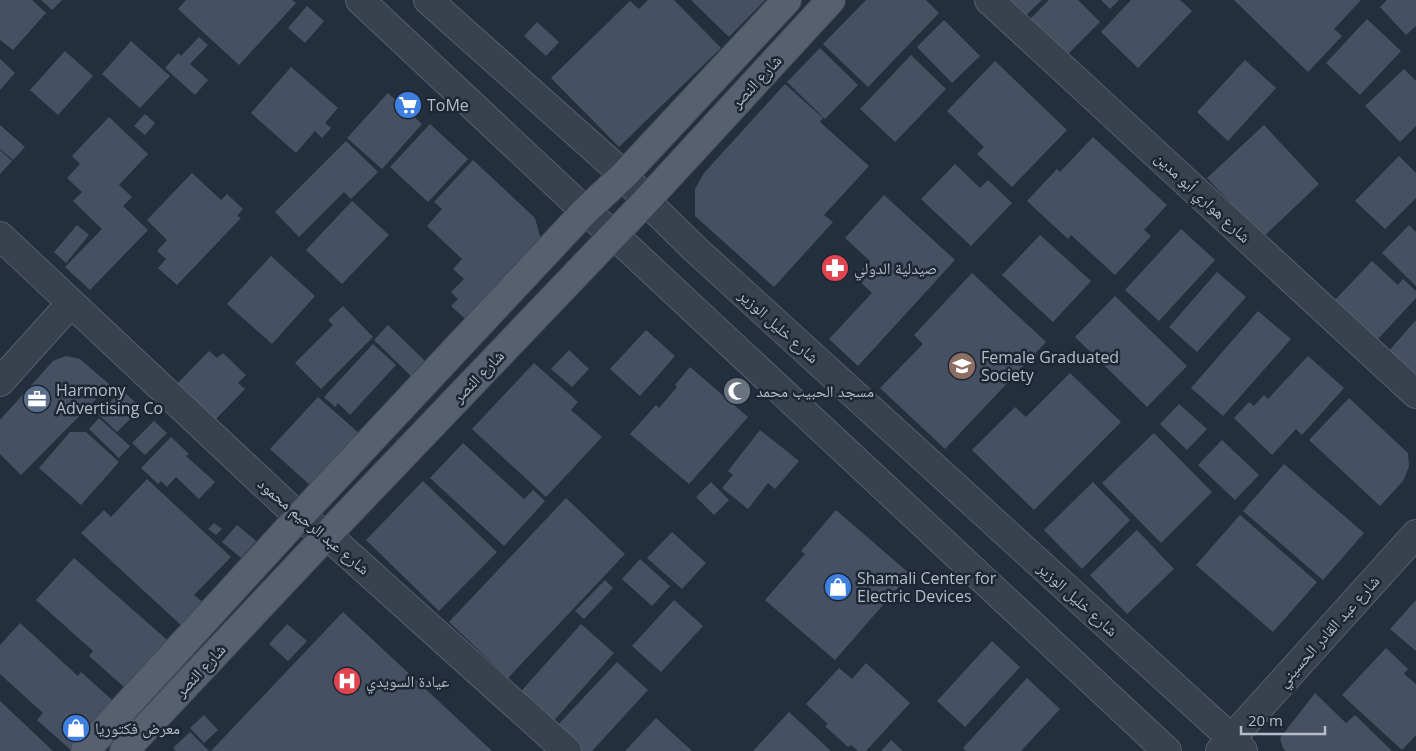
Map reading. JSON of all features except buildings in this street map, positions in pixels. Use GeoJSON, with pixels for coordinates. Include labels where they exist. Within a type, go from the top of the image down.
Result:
{"type":"FeatureCollection","features":[{"type":"Feature","properties":{"kind":"main road","name":"شارع النصر"},"geometry":{"type":"LineString","coordinates":[[85,751],[585,210],[624,175],[787,0]]}},
{"type":"Feature","properties":{"kind":"main road","name":"شارع النصر"},"geometry":{"type":"LineString","coordinates":[[124,751],[646,201],[831,0]]}},
{"type":"Feature","properties":{"kind":"street"},"geometry":{"type":"LineString","coordinates":[[360,0],[1167,751]]}},
{"type":"Feature","properties":{"kind":"street","name":"شارع خليل الوزير"},"geometry":{"type":"LineString","coordinates":[[428,0],[624,175],[646,201],[696,250],[1232,747]]}},
{"type":"Feature","properties":{"kind":"street","name":"شارع هواري أبو مدين"},"geometry":{"type":"LineString","coordinates":[[989,0],[1416,394]]}},
{"type":"Feature","properties":{"kind":"street","name":"شارع عبد الرحيم محمود"},"geometry":{"type":"LineString","coordinates":[[0,236],[299,518],[327,535],[567,751]]}},
{"type":"Feature","properties":{"kind":"street"},"geometry":{"type":"LineString","coordinates":[[0,382],[71,303]]}},
{"type":"Feature","properties":{"kind":"street","name":"شارع عبد القادر الحسيني"},"geometry":{"type":"LineString","coordinates":[[1232,747],[1416,534]]}},
{"type":"Feature","properties":{"kind":"place","name":"ToMe"},"geometry":{"type":"Point","coordinates":[408,105]}},
{"type":"Feature","properties":{"kind":"place","name":"صيدلية الدولي"},"geometry":{"type":"Point","coordinates":[835,268]}},
{"type":"Feature","properties":{"kind":"place","name":"Female Graduated Society"},"geometry":{"type":"Point","coordinates":[962,366]}},
{"type":"Feature","properties":{"kind":"place","name":"مسجد الحبيب محمد"},"geometry":{"type":"Point","coordinates":[737,391]}},
{"type":"Feature","properties":{"kind":"place","name":"Harmony Advertising Co"},"geometry":{"type":"Point","coordinates":[37,399]}},
{"type":"Feature","properties":{"kind":"place","name":"Shamali Center for Electric Devices"},"geometry":{"type":"Point","coordinates":[838,587]}},
{"type":"Feature","properties":{"kind":"place","name":"عيادة السويدي"},"geometry":{"type":"Point","coordinates":[347,681]}},
{"type":"Feature","properties":{"kind":"place","name":"معرض فكتوريا"},"geometry":{"type":"Point","coordinates":[76,728]}}]}
